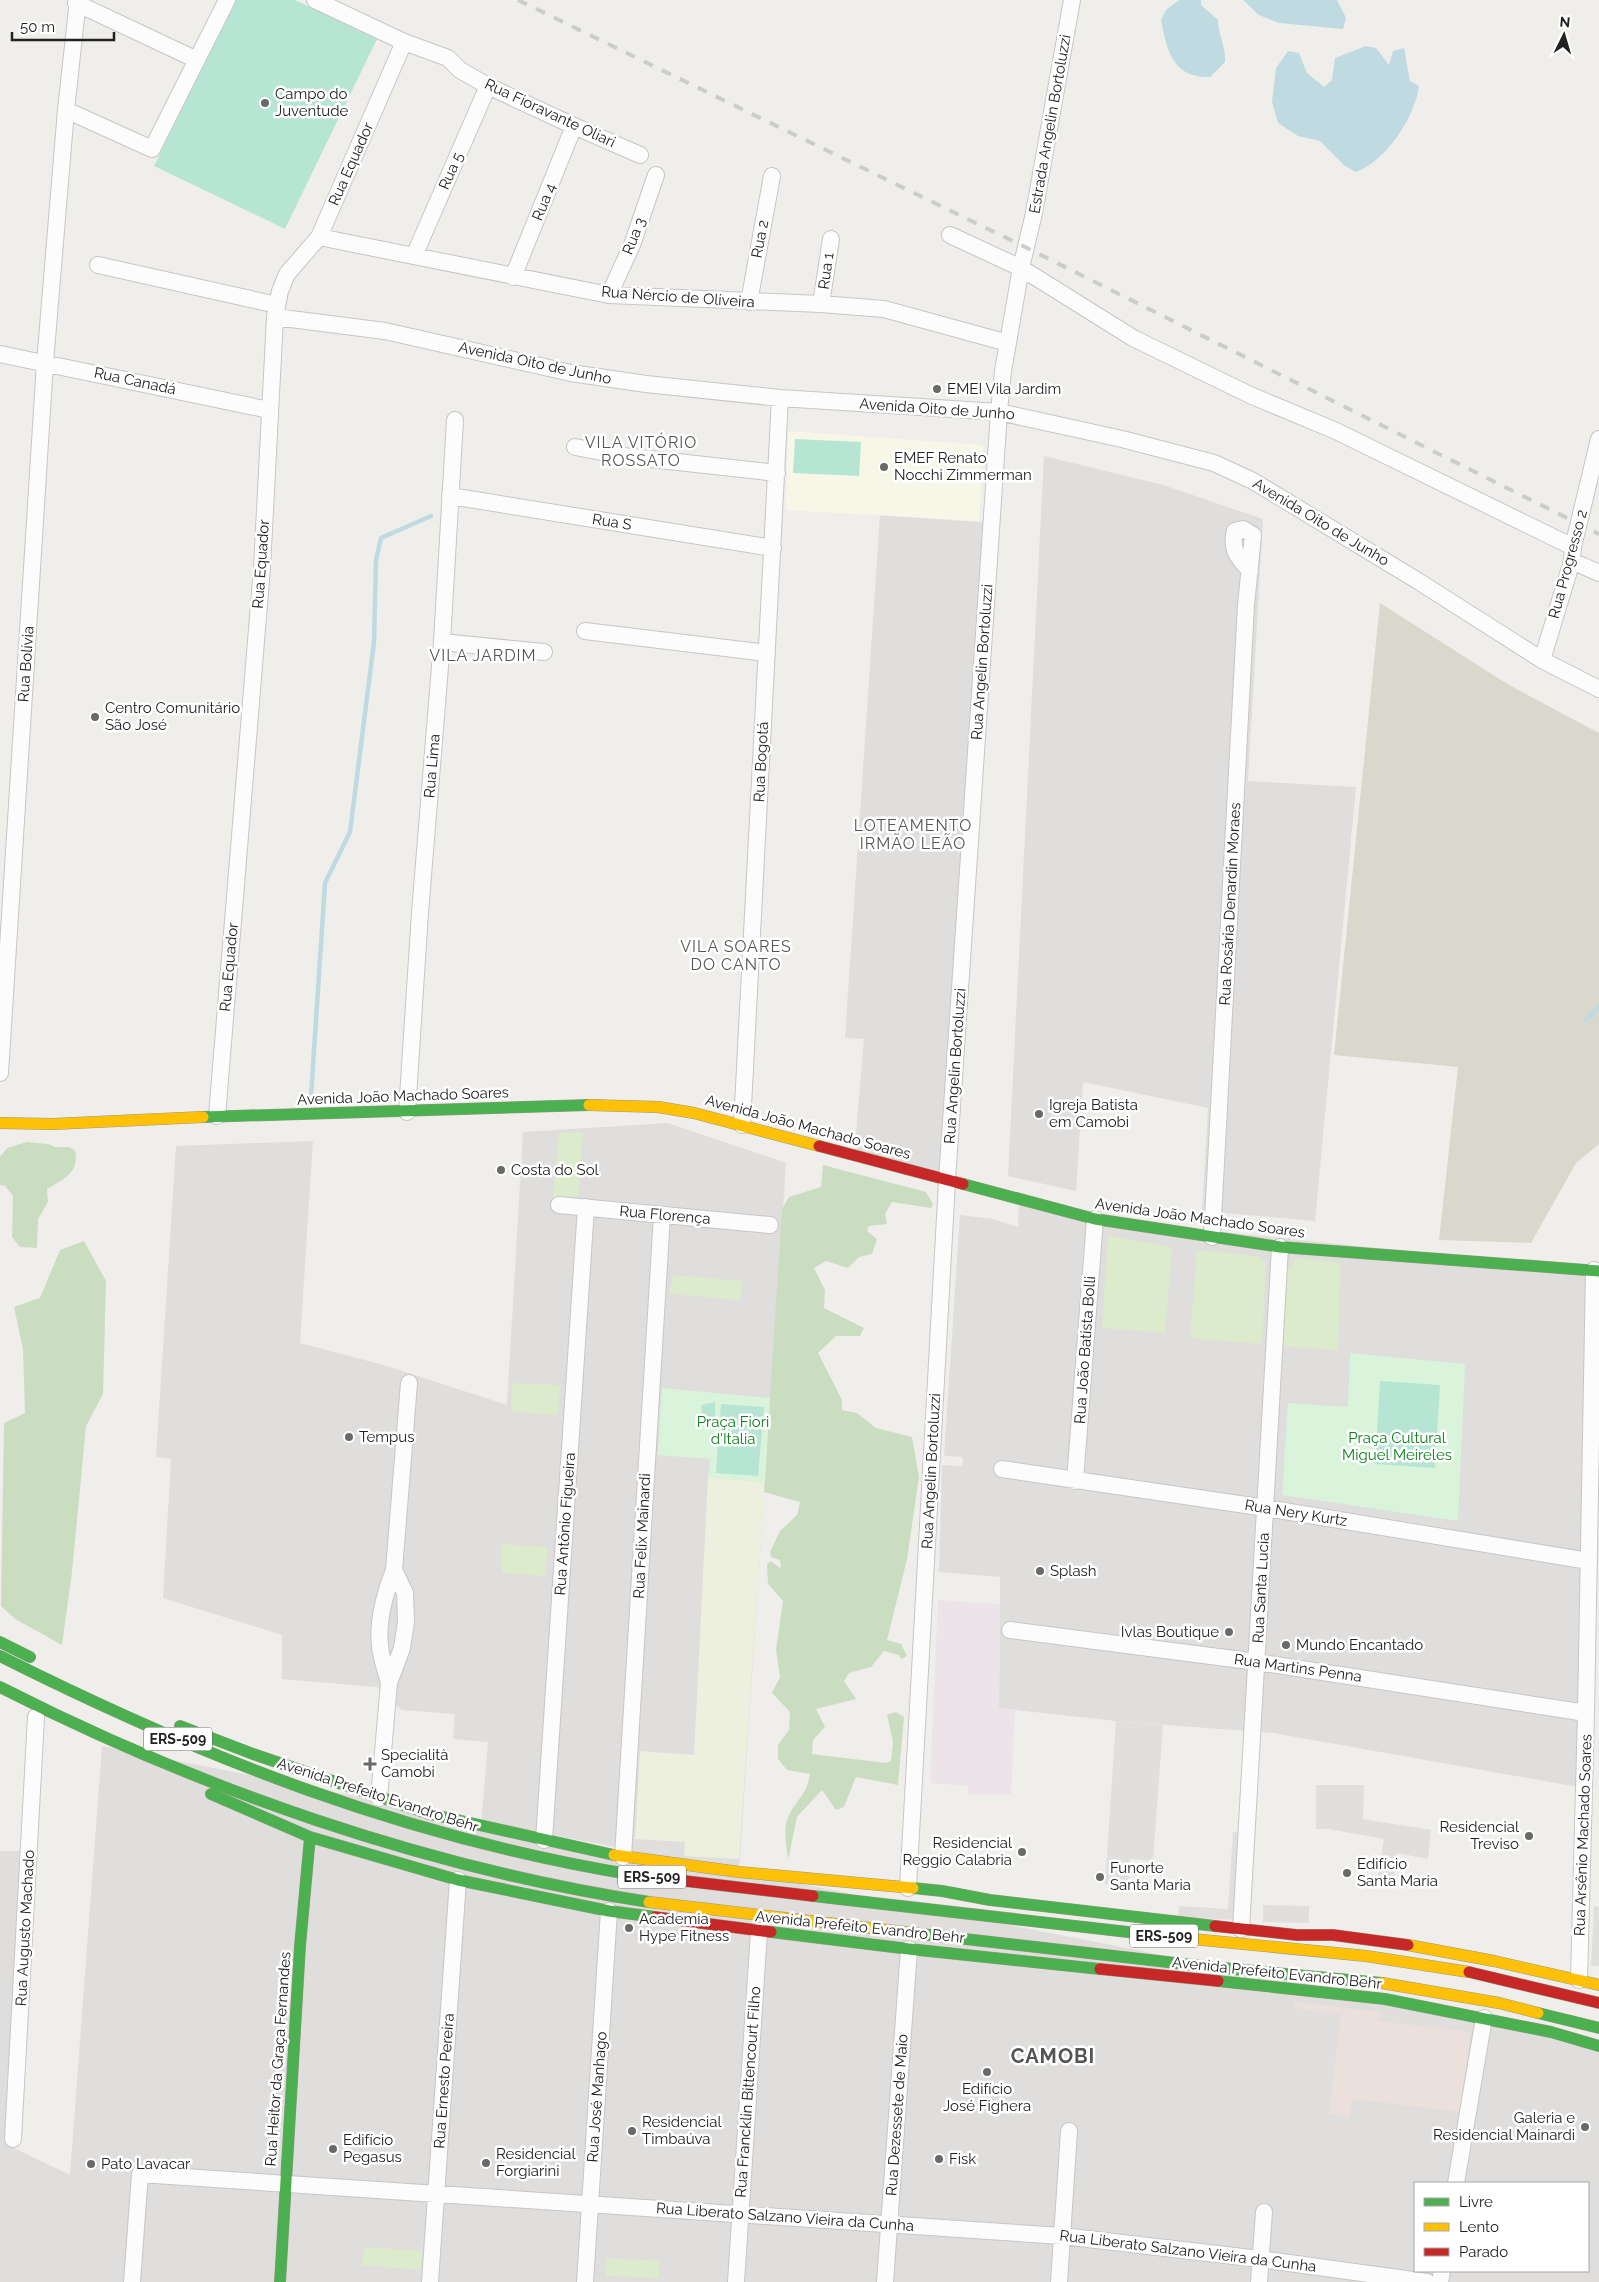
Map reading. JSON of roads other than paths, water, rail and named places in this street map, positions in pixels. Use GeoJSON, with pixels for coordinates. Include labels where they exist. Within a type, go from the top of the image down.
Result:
{"type":"FeatureCollection","features":[{"type":"Feature","properties":{"kind":"main road","name":"Avenida João Machado Soares"},"geometry":{"type":"LineString","coordinates":[[0,1123],[52,1124],[217,1116],[407,1112],[595,1105],[658,1107],[694,1112],[1095,1219],[1280,1247],[1597,1271]]}},
{"type":"Feature","properties":{"kind":"main road","name":"ERS-509"},"geometry":{"type":"LineString","coordinates":[[0,1642],[104,1695],[150,1714]]}},
{"type":"Feature","properties":{"kind":"main road","name":"Avenida Prefeito Evandro Behr"},"geometry":{"type":"LineString","coordinates":[[0,1656],[96,1703],[201,1749],[304,1789],[471,1842],[620,1865],[739,1872],[908,1888],[1008,1902],[1238,1936],[1305,1950],[1410,1962],[1492,1977],[1599,2003]]}},
{"type":"Feature","properties":{"kind":"main road","name":"Avenida Prefeito Evandro Behr"},"geometry":{"type":"LineString","coordinates":[[0,1687],[109,1740],[192,1775],[324,1822],[416,1851],[538,1882],[684,1907],[1202,1966],[1388,1984],[1492,2002],[1599,2028]]}},
{"type":"Feature","properties":{"kind":"main road","name":"Avenida Prefeito Evandro Behr"},"geometry":{"type":"LineString","coordinates":[[0,1697],[36,1717],[310,1837],[458,1880],[609,1911],[759,1931],[909,1949],[1386,1999],[1551,2032],[1599,2046]]}},
{"type":"Feature","properties":{"kind":"main road","name":"Avenida Prefeito Evandro Behr"},"geometry":{"type":"LineString","coordinates":[[168,1721],[379,1798],[430,1814],[544,1840]]}},
{"type":"Feature","properties":{"kind":"main road","name":"ERS-509"},"geometry":{"type":"LineString","coordinates":[[109,1740],[189,1785]]}},
{"type":"Feature","properties":{"kind":"main road"},"geometry":{"type":"LineString","coordinates":[[310,1837],[324,1822],[362,1808]]}},
{"type":"Feature","properties":{"kind":"main road","name":"Rua Heitor da Graça Fernandes"},"geometry":{"type":"LineString","coordinates":[[280,2282],[300,1946],[310,1837]]}},
{"type":"Feature","properties":{"kind":"main road","name":"ERS-509"},"geometry":{"type":"LineString","coordinates":[[471,1842],[544,1840],[620,1865]]}},
{"type":"Feature","properties":{"kind":"main road","name":"Avenida Prefeito Evandro Behr"},"geometry":{"type":"LineString","coordinates":[[620,1865],[687,1883],[978,1913],[1067,1926],[1238,1936],[1297,1935],[1357,1938],[1428,1948],[1599,1985]]}},
{"type":"Feature","properties":{"kind":"main road","name":"ERS-509"},"geometry":{"type":"LineString","coordinates":[[458,1880],[538,1882]]}},
{"type":"Feature","properties":{"kind":"main road","name":"ERS-509"},"geometry":{"type":"LineString","coordinates":[[834,1898],[908,1888],[978,1913]]}},
{"type":"Feature","properties":{"kind":"main road","name":"ERS-509"},"geometry":{"type":"LineString","coordinates":[[1202,1966],[1238,1936]]}},
{"type":"Feature","properties":{"kind":"main road","name":"ERS-509"},"geometry":{"type":"LineString","coordinates":[[1305,1950],[1357,1938],[1410,1962]]}},
{"type":"Feature","properties":{"kind":"main road","name":"ERS-509"},"geometry":{"type":"LineString","coordinates":[[1117,1956],[1145,1973],[1179,1963]]}},
{"type":"Feature","properties":{"kind":"street"},"geometry":{"type":"LineString","coordinates":[[66,110],[152,149],[227,0]]}},
{"type":"Feature","properties":{"kind":"street","name":"Rua Fioravante Oliari"},"geometry":{"type":"LineString","coordinates":[[315,0],[404,42],[448,58],[460,70],[488,86],[640,155]]}},
{"type":"Feature","properties":{"kind":"street","name":"Estrada Angelin Bortoluzzi"},"geometry":{"type":"LineString","coordinates":[[1027,248],[1072,0]]}},
{"type":"Feature","properties":{"kind":"street"},"geometry":{"type":"LineString","coordinates":[[77,2],[197,60]]}},
{"type":"Feature","properties":{"kind":"street","name":"Rua Bolívia"},"geometry":{"type":"LineString","coordinates":[[0,1073],[45,362],[77,2]]}},
{"type":"Feature","properties":{"kind":"street","name":"Rua Equador"},"geometry":{"type":"LineString","coordinates":[[217,1116],[262,568],[269,410],[276,311],[280,291],[287,274],[319,237],[404,42]]}},
{"type":"Feature","properties":{"kind":"street","name":"Rua 5"},"geometry":{"type":"LineString","coordinates":[[414,256],[488,86]]}},
{"type":"Feature","properties":{"kind":"street","name":"Rua 4"},"geometry":{"type":"LineString","coordinates":[[513,277],[574,126]]}},
{"type":"Feature","properties":{"kind":"street","name":"Rua 3"},"geometry":{"type":"LineString","coordinates":[[609,295],[632,245],[656,175]]}},
{"type":"Feature","properties":{"kind":"street","name":"Rua 2"},"geometry":{"type":"LineString","coordinates":[[749,302],[772,176]]}},
{"type":"Feature","properties":{"kind":"street"},"geometry":{"type":"LineString","coordinates":[[950,235],[1021,268],[1133,338],[1250,395],[1336,431],[1573,554],[1599,573]]}},
{"type":"Feature","properties":{"kind":"street","name":"Rua Nércio de Oliveira"},"geometry":{"type":"LineString","coordinates":[[319,237],[609,295],[821,304],[884,309],[1008,343]]}},
{"type":"Feature","properties":{"kind":"street","name":"Rua 1"},"geometry":{"type":"LineString","coordinates":[[821,304],[831,239]]}},
{"type":"Feature","properties":{"kind":"street","name":"Rua Angelin Bortoluzzi"},"geometry":{"type":"LineString","coordinates":[[908,1888],[947,1181],[999,412],[1008,343],[1021,268],[1027,248]]}},
{"type":"Feature","properties":{"kind":"street","name":"Avenida Oito de Junho"},"geometry":{"type":"LineString","coordinates":[[98,264],[276,311],[385,331],[571,373],[646,384],[780,398],[999,412],[1122,439],[1214,463],[1254,480],[1411,576],[1542,660],[1599,688]]}},
{"type":"Feature","properties":{"kind":"street","name":"Rua Canadá"},"geometry":{"type":"LineString","coordinates":[[0,354],[269,410]]}},
{"type":"Feature","properties":{"kind":"street","name":"Rua Bogotá"},"geometry":{"type":"LineString","coordinates":[[742,1125],[780,398]]}},
{"type":"Feature","properties":{"kind":"street","name":"Rua Lima"},"geometry":{"type":"LineString","coordinates":[[407,1112],[420,912],[442,642],[455,420]]}},
{"type":"Feature","properties":{"kind":"street","name":"Rua Progresso 2"},"geometry":{"type":"LineString","coordinates":[[1542,660],[1595,474],[1599,439]]}},
{"type":"Feature","properties":{"kind":"street"},"geometry":{"type":"LineString","coordinates":[[575,447],[624,456],[777,473]]}},
{"type":"Feature","properties":{"kind":"street","name":"Rua S"},"geometry":{"type":"LineString","coordinates":[[450,496],[773,548]]}},
{"type":"Feature","properties":{"kind":"street","name":"Rua Rosária Denardin Moraes"},"geometry":{"type":"LineString","coordinates":[[1212,1237],[1246,605],[1250,571]]}},
{"type":"Feature","properties":{"kind":"street"},"geometry":{"type":"LineString","coordinates":[[585,631],[767,653]]}},
{"type":"Feature","properties":{"kind":"street"},"geometry":{"type":"LineString","coordinates":[[442,642],[544,652]]}},
{"type":"Feature","properties":{"kind":"street","name":"Rua Florença"},"geometry":{"type":"LineString","coordinates":[[559,1205],[770,1225]]}},
{"type":"Feature","properties":{"kind":"street","name":"Rua Antônio Figueira"},"geometry":{"type":"LineString","coordinates":[[544,1840],[586,1208]]}},
{"type":"Feature","properties":{"kind":"street","name":"Rua Felix Mainardi"},"geometry":{"type":"LineString","coordinates":[[620,1865],[662,1215]]}},
{"type":"Feature","properties":{"kind":"street","name":"Rua João Batista Bolli"},"geometry":{"type":"LineString","coordinates":[[1075,1481],[1095,1219]]}},
{"type":"Feature","properties":{"kind":"street","name":"Rua Santa Lucia"},"geometry":{"type":"LineString","coordinates":[[1238,1936],[1257,1662],[1280,1247]]}},
{"type":"Feature","properties":{"kind":"street","name":"Rua Arsênio Machado Soares"},"geometry":{"type":"LineString","coordinates":[[1579,1980],[1597,1271]]}},
{"type":"Feature","properties":{"kind":"street"},"geometry":{"type":"LineString","coordinates":[[389,1683],[380,1645],[381,1618],[386,1591],[394,1570],[409,1383]]}},
{"type":"Feature","properties":{"kind":"street","name":"Rua Nery Kurtz"},"geometry":{"type":"LineString","coordinates":[[1002,1469],[1266,1508],[1589,1561]]}},
{"type":"Feature","properties":{"kind":"street"},"geometry":{"type":"LineString","coordinates":[[379,1798],[389,1683],[402,1648],[406,1622],[404,1593],[394,1570]]}},
{"type":"Feature","properties":{"kind":"street","name":"Rua Martins Penna"},"geometry":{"type":"LineString","coordinates":[[1010,1630],[1257,1662],[1586,1713]]}},
{"type":"Feature","properties":{"kind":"street","name":"Rua Augusto Machado"},"geometry":{"type":"LineString","coordinates":[[13,2139],[36,1717]]}},
{"type":"Feature","properties":{"kind":"street","name":"Rua Ernesto Pereira"},"geometry":{"type":"LineString","coordinates":[[430,2282],[458,1880]]}},
{"type":"Feature","properties":{"kind":"street","name":"Rua José Manhago"},"geometry":{"type":"LineString","coordinates":[[585,2282],[609,1911]]}},
{"type":"Feature","properties":{"kind":"street","name":"Rua Francklin Bittencourt Filho"},"geometry":{"type":"LineString","coordinates":[[736,2282],[759,1931]]}},
{"type":"Feature","properties":{"kind":"street","name":"Rua Dezessete de Maio"},"geometry":{"type":"LineString","coordinates":[[885,2282],[909,1949]]}},
{"type":"Feature","properties":{"kind":"street"},"geometry":{"type":"LineString","coordinates":[[1456,2182],[1484,2018]]}},
{"type":"Feature","properties":{"kind":"street"},"geometry":{"type":"LineString","coordinates":[[1059,2282],[1069,2130]]}},
{"type":"Feature","properties":{"kind":"street","name":"Rua Liberato Salzano Vieira da Cunha"},"geometry":{"type":"LineString","coordinates":[[132,2282],[140,2174],[1062,2236],[1260,2258],[1428,2282]]}},
{"type":"Feature","properties":{"kind":"street"},"geometry":{"type":"LineString","coordinates":[[1259,2282],[1264,2212]]}},
{"type":"Feature","properties":{"kind":"water"},"geometry":{"type":"Polygon","coordinates":[[[1179,0],[1201,0],[1201,5],[1218,20],[1225,62],[1210,77],[1187,73],[1179,67],[1169,51],[1161,20],[1166,10],[1179,0]]]}},
{"type":"Feature","properties":{"kind":"water"},"geometry":{"type":"Polygon","coordinates":[[[1243,0],[1337,0],[1346,18],[1343,29],[1279,23],[1259,15],[1243,0]]]}},
{"type":"Feature","properties":{"kind":"water"},"geometry":{"type":"Polygon","coordinates":[[[1366,46],[1376,48],[1389,65],[1393,51],[1404,48],[1410,81],[1419,86],[1412,111],[1397,136],[1378,158],[1356,172],[1345,166],[1320,141],[1298,136],[1278,123],[1272,102],[1276,68],[1288,51],[1299,53],[1307,73],[1324,87],[1332,80],[1335,58],[1366,46]]]}},
{"type":"Feature","properties":{"kind":"waterway"},"geometry":{"type":"LineString","coordinates":[[311,1096],[325,883],[350,832],[374,642],[376,560],[381,538],[431,516]]}},
{"type":"Feature","properties":{"kind":"waterway"},"geometry":{"type":"LineString","coordinates":[[1586,1020],[1599,1007]]}},
{"type":"Feature","properties":{"kind":"railway"},"geometry":{"type":"LineString","coordinates":[[518,0],[1027,248],[1599,534]]}},
{"type":"Feature","properties":{"kind":"place","name":"Campo do Juventude"},"geometry":{"type":"Point","coordinates":[265,103]}},
{"type":"Feature","properties":{"kind":"place","name":"EMEI Vila Jardim"},"geometry":{"type":"Point","coordinates":[937,389]}},
{"type":"Feature","properties":{"kind":"place","name":"EMEF Renato Nocchi Zimmerman"},"geometry":{"type":"Point","coordinates":[884,467]}},
{"type":"Feature","properties":{"kind":"place","name":"Centro Comunitário São José"},"geometry":{"type":"Point","coordinates":[95,717]}},
{"type":"Feature","properties":{"kind":"place","name":"Igreja Batista em Camobi"},"geometry":{"type":"Point","coordinates":[1039,1114]}},
{"type":"Feature","properties":{"kind":"place","name":"Costa do Sol"},"geometry":{"type":"Point","coordinates":[501,1170]}},
{"type":"Feature","properties":{"kind":"place","name":"Tempus"},"geometry":{"type":"Point","coordinates":[349,1437]}},
{"type":"Feature","properties":{"kind":"place","name":"Splash"},"geometry":{"type":"Point","coordinates":[1040,1571]}},
{"type":"Feature","properties":{"kind":"place","name":"Ivlas Boutique"},"geometry":{"type":"Point","coordinates":[1229,1632]}},
{"type":"Feature","properties":{"kind":"place","name":"Mundo Encantado"},"geometry":{"type":"Point","coordinates":[1286,1645]}},
{"type":"Feature","properties":{"kind":"place","name":"Specialità Camobi"},"geometry":{"type":"Point","coordinates":[370,1764]}},
{"type":"Feature","properties":{"kind":"place","name":"Residencial Treviso"},"geometry":{"type":"Point","coordinates":[1529,1836]}},
{"type":"Feature","properties":{"kind":"place","name":"Residencial Reggio Calabria"},"geometry":{"type":"Point","coordinates":[1022,1852]}},
{"type":"Feature","properties":{"kind":"place","name":"Edifício Santa Maria"},"geometry":{"type":"Point","coordinates":[1347,1873]}},
{"type":"Feature","properties":{"kind":"place","name":"Funorte Santa Maria"},"geometry":{"type":"Point","coordinates":[1100,1877]}},
{"type":"Feature","properties":{"kind":"place","name":"Academia Hype Fitness"},"geometry":{"type":"Point","coordinates":[629,1928]}},
{"type":"Feature","properties":{"kind":"place","name":"Edifício José Fighera"},"geometry":{"type":"Point","coordinates":[987,2072]}},
{"type":"Feature","properties":{"kind":"place","name":"Galeria e Residencial Mainardi"},"geometry":{"type":"Point","coordinates":[1585,2127]}},
{"type":"Feature","properties":{"kind":"place","name":"Residencial Timbaúva"},"geometry":{"type":"Point","coordinates":[632,2131]}},
{"type":"Feature","properties":{"kind":"place","name":"Edifício Pegasus"},"geometry":{"type":"Point","coordinates":[333,2149]}},
{"type":"Feature","properties":{"kind":"place","name":"Fisk"},"geometry":{"type":"Point","coordinates":[939,2159]}},
{"type":"Feature","properties":{"kind":"place","name":"Residencial Forgiarini"},"geometry":{"type":"Point","coordinates":[486,2163]}},
{"type":"Feature","properties":{"kind":"place","name":"Pato Lavacar"},"geometry":{"type":"Point","coordinates":[91,2164]}},
{"type":"Feature","properties":{"kind":"district","name":"VILA VITÓRIO ROSSATO"},"geometry":{"type":"Point","coordinates":[641,451]}},
{"type":"Feature","properties":{"kind":"district","name":"VILA JARDIM"},"geometry":{"type":"Point","coordinates":[483,655]}},
{"type":"Feature","properties":{"kind":"district","name":"LOTEAMENTO IRMÃO LEÃO"},"geometry":{"type":"Point","coordinates":[913,834]}},
{"type":"Feature","properties":{"kind":"district","name":"VILA SOARES DO CANTO"},"geometry":{"type":"Point","coordinates":[736,955]}},
{"type":"Feature","properties":{"kind":"district","name":"CAMOBI"},"geometry":{"type":"Point","coordinates":[1053,2056]}},
{"type":"Feature","properties":{"kind":"park label","name":"Praça Fiori d'Italia"},"geometry":{"type":"Point","coordinates":[733,1430]}},
{"type":"Feature","properties":{"kind":"park label","name":"Praça Cultural Miguel Meireles"},"geometry":{"type":"Point","coordinates":[1397,1446]}}]}
